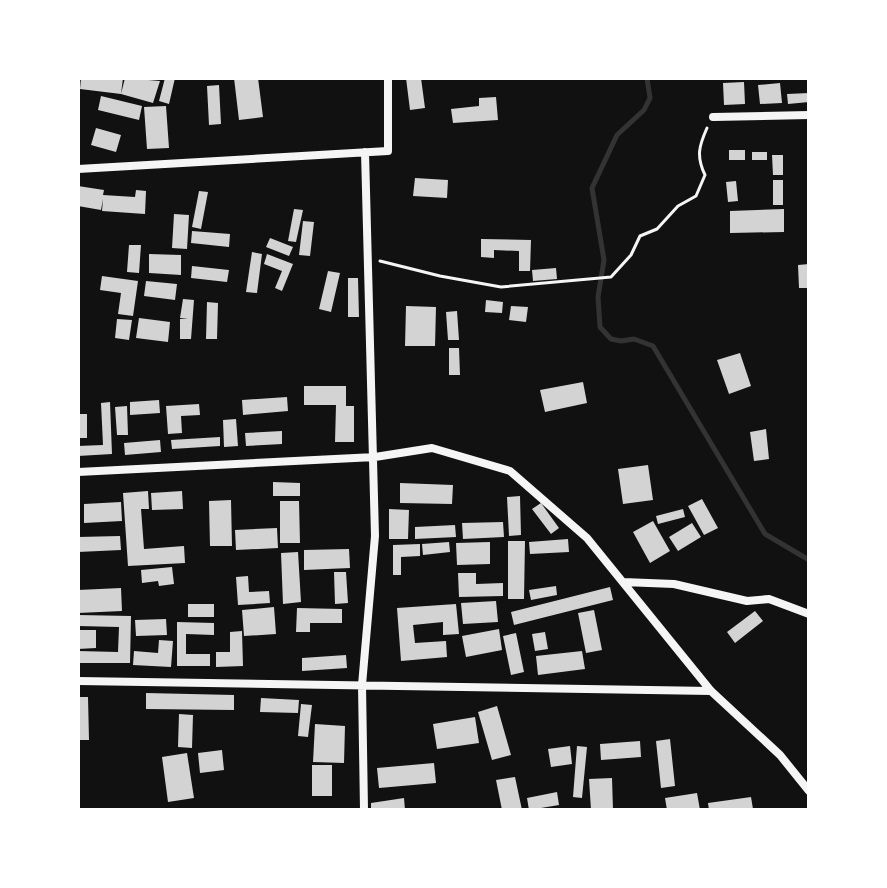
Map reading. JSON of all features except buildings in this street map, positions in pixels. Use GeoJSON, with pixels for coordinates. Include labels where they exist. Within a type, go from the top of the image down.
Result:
{"type":"FeatureCollection","features":[{"type":"Feature","properties":{"kind":"street"},"geometry":{"type":"LineString","coordinates":[[78,169],[388,151],[388,78]]}},
{"type":"Feature","properties":{"kind":"street"},"geometry":{"type":"LineString","coordinates":[[713,117],[809,115]]}},
{"type":"Feature","properties":{"kind":"street"},"geometry":{"type":"LineString","coordinates":[[364,810],[362,685],[375,536],[365,152]]}},
{"type":"Feature","properties":{"kind":"street"},"geometry":{"type":"LineString","coordinates":[[78,472],[375,457],[432,448],[510,471],[587,538],[711,691],[780,755],[809,791]]}},
{"type":"Feature","properties":{"kind":"street"},"geometry":{"type":"LineString","coordinates":[[623,582],[674,584],[747,601],[769,599],[809,614]]}},
{"type":"Feature","properties":{"kind":"street"},"geometry":{"type":"LineString","coordinates":[[78,681],[711,691]]}},
{"type":"Feature","properties":{"kind":"path"},"geometry":{"type":"LineString","coordinates":[[367,252],[382,262],[501,287],[611,277],[631,255],[640,236],[657,229],[678,206],[696,196],[705,175],[699,162],[699,145],[713,117]]}},
{"type":"Feature","properties":{"kind":"waterway"},"geometry":{"type":"LineString","coordinates":[[647,78],[650,98],[644,110],[617,135],[592,188],[604,260],[598,297],[600,327],[611,339],[634,339],[653,346],[765,534],[809,560]]}}]}
